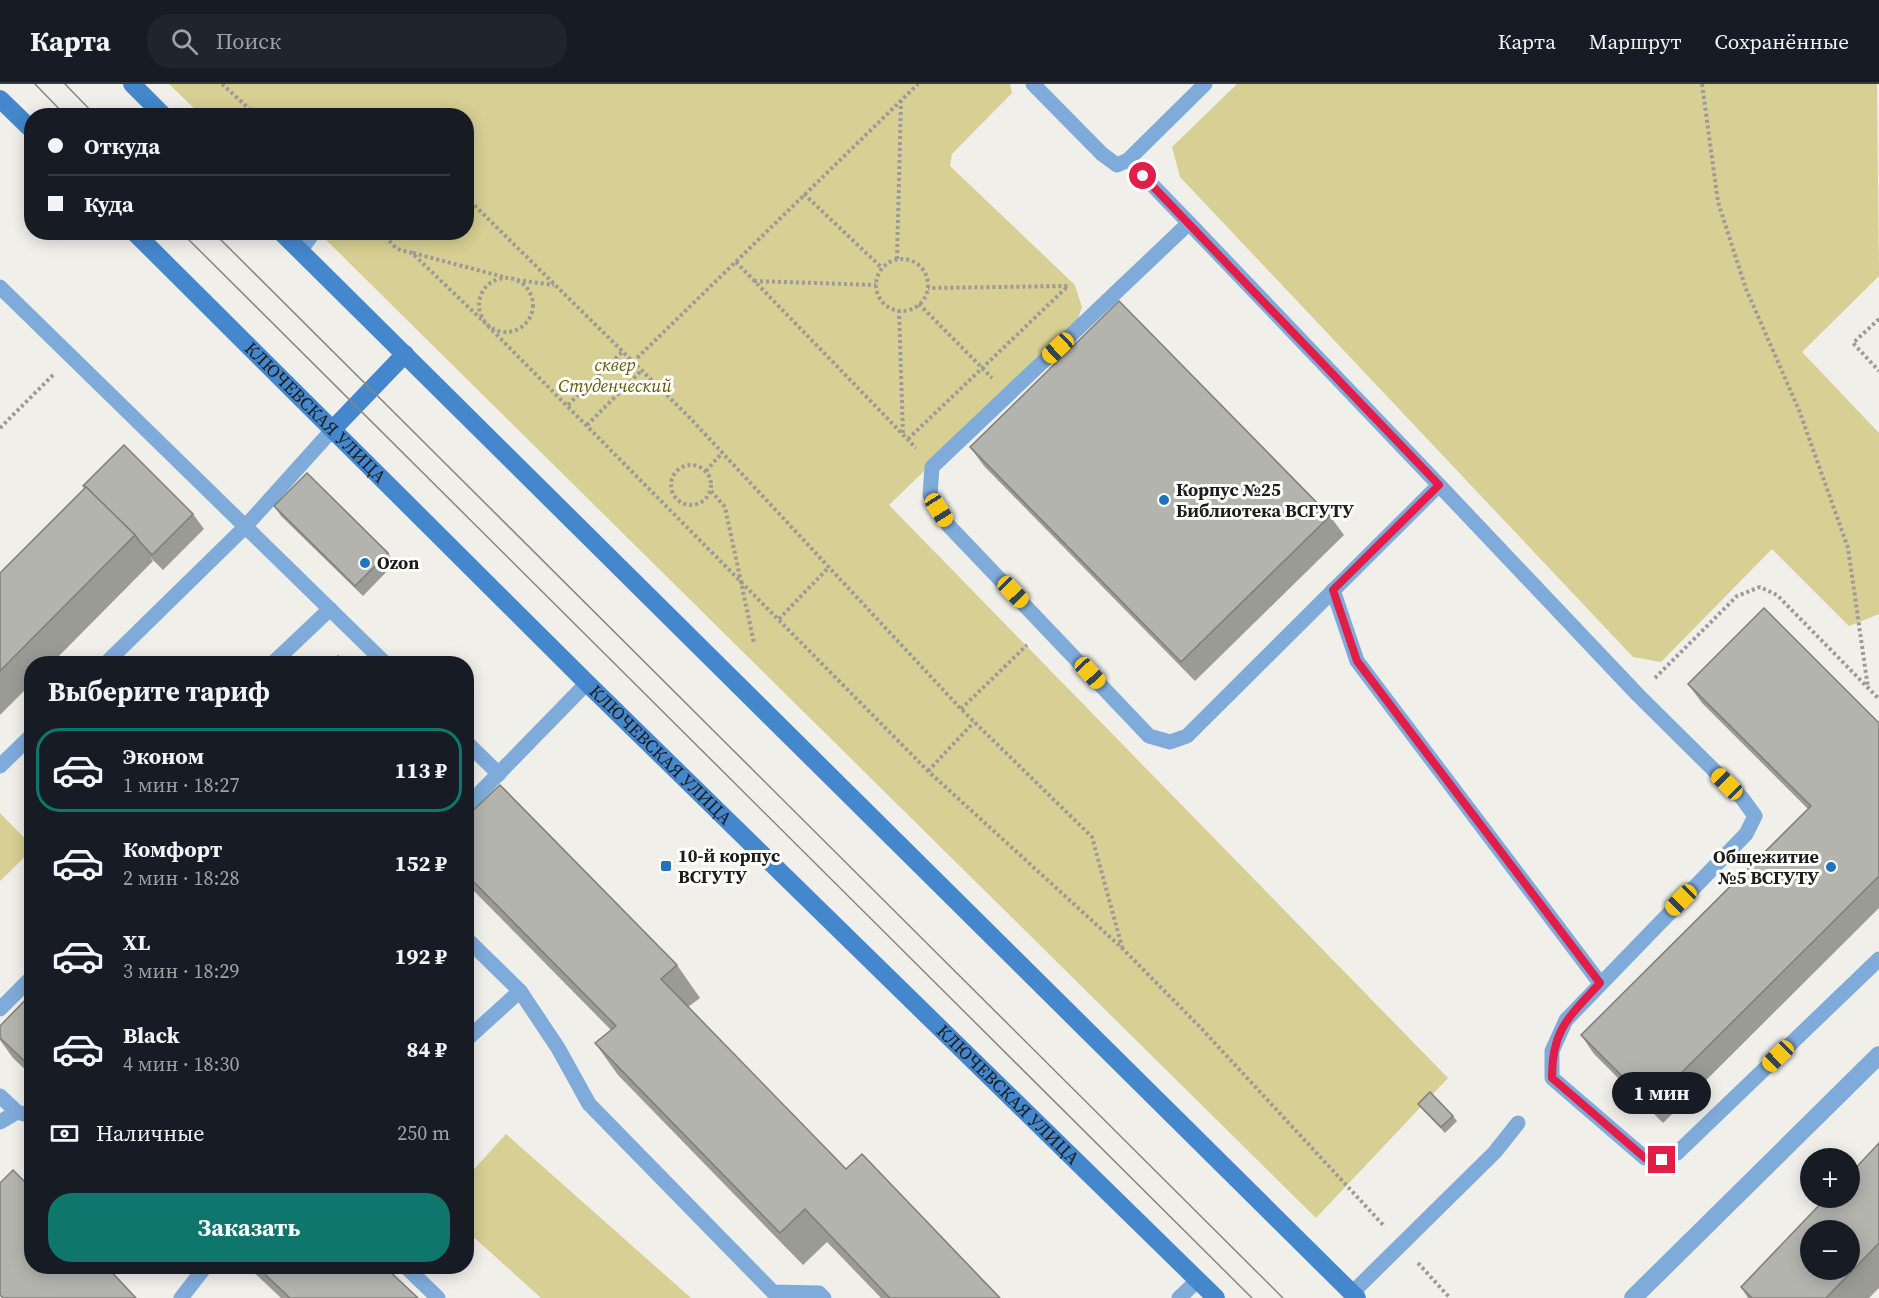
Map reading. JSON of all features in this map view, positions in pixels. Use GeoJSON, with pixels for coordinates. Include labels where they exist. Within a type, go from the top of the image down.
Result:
{"type":"FeatureCollection","features":[{"type":"Feature","properties":{"kind":"main road"},"geometry":{"type":"LineString","coordinates":[[138,86],[157,108]]}},
{"type":"Feature","properties":{"kind":"main road"},"geometry":{"type":"LineString","coordinates":[[0,99],[24,122]]}},
{"type":"Feature","properties":{"kind":"main road","name":"КЛЮЧЕВСКАЯ УЛИЦА"},"geometry":{"type":"LineString","coordinates":[[142,240],[587,683],[1216,1298]]}},
{"type":"Feature","properties":{"kind":"main road"},"geometry":{"type":"LineString","coordinates":[[289,240],[848,796],[1355,1295]]}},
{"type":"Feature","properties":{"kind":"main road"},"geometry":{"type":"LineString","coordinates":[[333,429],[405,354]]}},
{"type":"Feature","properties":{"kind":"street"},"geometry":{"type":"LineString","coordinates":[[1633,1298],[1879,1055]]}},
{"type":"Feature","properties":{"kind":"lane"},"geometry":{"type":"LineString","coordinates":[[1033,84],[1102,154],[1117,165],[1128,160],[1205,84]]}},
{"type":"Feature","properties":{"kind":"lane"},"geometry":{"type":"LineString","coordinates":[[1128,160],[1638,695],[1742,798],[1755,816],[1746,834],[1566,1020],[1552,1051],[1552,1078],[1645,1158],[1662,1160],[1677,1153],[1879,959]]}},
{"type":"Feature","properties":{"kind":"lane"},"geometry":{"type":"LineString","coordinates":[[1189,223],[932,467],[930,495],[948,525],[1149,736],[1170,742],[1187,736],[1439,485]]}},
{"type":"Feature","properties":{"kind":"lane"},"geometry":{"type":"LineString","coordinates":[[300,251],[308,240]]}},
{"type":"Feature","properties":{"kind":"lane"},"geometry":{"type":"LineString","coordinates":[[0,287],[244,528],[378,656]]}},
{"type":"Feature","properties":{"kind":"lane"},"geometry":{"type":"LineString","coordinates":[[113,656],[244,528],[333,429]]}},
{"type":"Feature","properties":{"kind":"lane"},"geometry":{"type":"LineString","coordinates":[[1333,590],[1357,661],[1600,983]]}},
{"type":"Feature","properties":{"kind":"lane"},"geometry":{"type":"LineString","coordinates":[[280,656],[330,609]]}},
{"type":"Feature","properties":{"kind":"lane"},"geometry":{"type":"LineString","coordinates":[[474,799],[587,683]]}},
{"type":"Feature","properties":{"kind":"lane"},"geometry":{"type":"LineString","coordinates":[[0,766],[24,743]]}},
{"type":"Feature","properties":{"kind":"lane"},"geometry":{"type":"LineString","coordinates":[[474,750],[499,774]]}},
{"type":"Feature","properties":{"kind":"lane"},"geometry":{"type":"LineString","coordinates":[[474,946],[520,991],[558,1048],[590,1104],[773,1292],[819,1293],[824,1298]]}},
{"type":"Feature","properties":{"kind":"lane"},"geometry":{"type":"LineString","coordinates":[[0,1009],[24,985]]}},
{"type":"Feature","properties":{"kind":"lane"},"geometry":{"type":"LineString","coordinates":[[474,1033],[520,991]]}},
{"type":"Feature","properties":{"kind":"lane"},"geometry":{"type":"LineString","coordinates":[[0,1096],[24,1114]]}},
{"type":"Feature","properties":{"kind":"lane"},"geometry":{"type":"LineString","coordinates":[[0,1122],[24,1114]]}},
{"type":"Feature","properties":{"kind":"lane"},"geometry":{"type":"LineString","coordinates":[[1355,1295],[1401,1245],[1495,1152],[1518,1123]]}},
{"type":"Feature","properties":{"kind":"lane"},"geometry":{"type":"LineString","coordinates":[[181,1298],[200,1274]]}},
{"type":"Feature","properties":{"kind":"lane"},"geometry":{"type":"LineString","coordinates":[[413,1274],[438,1298]]}},
{"type":"Feature","properties":{"kind":"lane"},"geometry":{"type":"LineString","coordinates":[[1179,1298],[1198,1280]]}},
{"type":"Feature","properties":{"kind":"path"},"geometry":{"type":"LineString","coordinates":[[222,84],[248,108]]}},
{"type":"Feature","properties":{"kind":"path"},"geometry":{"type":"LineString","coordinates":[[633,362],[918,84]]}},
{"type":"Feature","properties":{"kind":"path"},"geometry":{"type":"LineString","coordinates":[[1702,84],[1718,202],[1746,289],[1799,410],[1848,548],[1868,688]]}},
{"type":"Feature","properties":{"kind":"path"},"geometry":{"type":"LineString","coordinates":[[897,259],[901,100]]}},
{"type":"Feature","properties":{"kind":"path"},"geometry":{"type":"LineString","coordinates":[[804,194],[882,268]]}},
{"type":"Feature","properties":{"kind":"path"},"geometry":{"type":"LineString","coordinates":[[474,205],[642,370],[961,709],[1092,837],[1122,948]]}},
{"type":"Feature","properties":{"kind":"path"},"geometry":{"type":"LineString","coordinates":[[389,240],[397,249],[508,278],[556,286]]}},
{"type":"Feature","properties":{"kind":"path"},"geometry":{"type":"LineString","coordinates":[[412,252],[669,506],[928,771],[1122,948],[1200,1027],[1450,1298]]}},
{"type":"Feature","properties":{"kind":"path"},"geometry":{"type":"LineString","coordinates":[[897,259],[908,259],[919,265],[926,275],[928,288],[919,304],[914,308],[899,310],[890,308],[880,300],[876,285],[877,276],[882,268],[897,259]]}},
{"type":"Feature","properties":{"kind":"path"},"geometry":{"type":"LineString","coordinates":[[736,262],[903,434],[932,467]]}},
{"type":"Feature","properties":{"kind":"path"},"geometry":{"type":"LineString","coordinates":[[508,278],[521,283],[530,292],[533,305],[530,318],[521,328],[509,333],[496,331],[485,323],[479,312],[479,299],[485,287],[495,280],[508,278]]}},
{"type":"Feature","properties":{"kind":"path"},"geometry":{"type":"LineString","coordinates":[[754,281],[876,285]]}},
{"type":"Feature","properties":{"kind":"path"},"geometry":{"type":"LineString","coordinates":[[908,440],[1068,286],[928,288]]}},
{"type":"Feature","properties":{"kind":"path"},"geometry":{"type":"LineString","coordinates":[[919,304],[1008,395]]}},
{"type":"Feature","properties":{"kind":"path"},"geometry":{"type":"LineString","coordinates":[[899,310],[903,434]]}},
{"type":"Feature","properties":{"kind":"path"},"geometry":{"type":"LineString","coordinates":[[1879,319],[1853,343],[1879,371]]}},
{"type":"Feature","properties":{"kind":"path"},"geometry":{"type":"LineString","coordinates":[[568,405],[623,351]]}},
{"type":"Feature","properties":{"kind":"path"},"geometry":{"type":"LineString","coordinates":[[0,428],[71,357]]}},
{"type":"Feature","properties":{"kind":"path"},"geometry":{"type":"LineString","coordinates":[[587,425],[642,370]]}},
{"type":"Feature","properties":{"kind":"path"},"geometry":{"type":"LineString","coordinates":[[706,471],[722,453]]}},
{"type":"Feature","properties":{"kind":"path"},"geometry":{"type":"LineString","coordinates":[[686,465],[697,465],[706,471],[711,480],[711,491],[706,500],[696,505],[685,505],[676,500],[671,490],[671,479],[677,470],[686,465]]}},
{"type":"Feature","properties":{"kind":"path"},"geometry":{"type":"LineString","coordinates":[[711,491],[725,507],[754,643]]}},
{"type":"Feature","properties":{"kind":"path"},"geometry":{"type":"LineString","coordinates":[[669,506],[676,500]]}},
{"type":"Feature","properties":{"kind":"path"},"geometry":{"type":"LineString","coordinates":[[779,619],[829,567]]}},
{"type":"Feature","properties":{"kind":"path"},"geometry":{"type":"LineString","coordinates":[[1638,695],[1737,596],[1760,587],[1777,595],[1879,699]]}},
{"type":"Feature","properties":{"kind":"path"},"geometry":{"type":"LineString","coordinates":[[961,709],[1045,626]]}},
{"type":"Feature","properties":{"kind":"path"},"geometry":{"type":"LineString","coordinates":[[928,771],[974,722]]}},
{"type":"Feature","properties":{"kind":"green space","name":"сквер Студенческий"},"geometry":{"type":"Polygon","coordinates":[[[169,84],[1010,84],[1012,93],[952,154],[950,166],[1075,285],[1082,307],[1076,324],[889,505],[1448,1078],[1316,1218],[326,240],[474,240],[474,108],[194,108],[169,84]]]}},
{"type":"Feature","properties":{"kind":"green space"},"geometry":{"type":"Polygon","coordinates":[[[1237,84],[1877,84],[1879,276],[1802,352],[1879,433],[1879,614],[1849,626],[1772,549],[1661,662],[1633,657],[1180,177],[1172,147],[1237,84]]]}},
{"type":"Feature","properties":{"kind":"green space"},"geometry":{"type":"Polygon","coordinates":[[[0,813],[24,838],[24,858],[0,881],[0,813]]]}},
{"type":"Feature","properties":{"kind":"green space"},"geometry":{"type":"Polygon","coordinates":[[[506,1134],[691,1298],[541,1298],[474,1237],[474,1169],[506,1134]]]}},
{"type":"Feature","properties":{"kind":"building","name":"Корпус №25 Библиотека ВСГУТУ"},"geometry":{"type":"Polygon","coordinates":[[[1119,301],[1330,516],[1181,662],[970,447],[1119,301]]]}},
{"type":"Feature","properties":{"kind":"building"},"geometry":{"type":"Polygon","coordinates":[[[124,445],[193,514],[152,555],[135,535],[83,486],[124,445]]]}},
{"type":"Feature","properties":{"kind":"building"},"geometry":{"type":"Polygon","coordinates":[[[307,473],[388,553],[355,586],[274,506],[307,473]]]}},
{"type":"Feature","properties":{"kind":"building"},"geometry":{"type":"Polygon","coordinates":[[[86,487],[135,535],[0,671],[0,573],[86,487]]]}},
{"type":"Feature","properties":{"kind":"building","name":"Общежитие №5 ВСГУТУ"},"geometry":{"type":"Polygon","coordinates":[[[1764,608],[1879,723],[1879,876],[1650,1104],[1581,1035],[1811,806],[1688,684],[1764,608]]]}},
{"type":"Feature","properties":{"kind":"building"},"geometry":{"type":"Polygon","coordinates":[[[500,785],[677,965],[661,979],[846,1169],[862,1154],[1000,1298],[890,1298],[805,1209],[780,1233],[595,1043],[616,1026],[474,882],[474,809],[500,785]]]}},
{"type":"Feature","properties":{"kind":"building"},"geometry":{"type":"Polygon","coordinates":[[[24,1001],[24,1060],[0,1038],[0,1026],[24,1001]]]}},
{"type":"Feature","properties":{"kind":"building"},"geometry":{"type":"Polygon","coordinates":[[[1430,1092],[1453,1116],[1441,1127],[1418,1104],[1430,1092]]]}},
{"type":"Feature","properties":{"kind":"building"},"geometry":{"type":"Polygon","coordinates":[[[1879,1143],[1879,1243],[1860,1263],[1860,1220],[1805,1220],[1816,1208],[1860,1208],[1860,1163],[1879,1143]]]}},
{"type":"Feature","properties":{"kind":"building"},"geometry":{"type":"Polygon","coordinates":[[[13,1170],[24,1181],[24,1274],[114,1274],[136,1298],[3,1298],[0,1295],[0,1183],[13,1170]]]}},
{"type":"Feature","properties":{"kind":"building"},"geometry":{"type":"Polygon","coordinates":[[[1800,1225],[1800,1280],[1843,1280],[1826,1298],[1752,1298],[1741,1287],[1800,1225]]]}},
{"type":"Feature","properties":{"kind":"building"},"geometry":{"type":"Polygon","coordinates":[[[264,1274],[392,1274],[418,1298],[290,1298],[264,1274]]]}},
{"type":"Feature","properties":{"kind":"tram line"},"geometry":{"type":"LineString","coordinates":[[35,84],[58,108]]}},
{"type":"Feature","properties":{"kind":"tram line"},"geometry":{"type":"LineString","coordinates":[[65,84],[88,108]]}},
{"type":"Feature","properties":{"kind":"tram line"},"geometry":{"type":"LineString","coordinates":[[189,240],[1252,1298]]}},
{"type":"Feature","properties":{"kind":"tram line"},"geometry":{"type":"LineString","coordinates":[[221,240],[1283,1298]]}},
{"type":"Feature","properties":{"kind":"place","name":"Корпус №25 Библиотека ВСГУТУ"},"geometry":{"type":"Point","coordinates":[1164,500]}},
{"type":"Feature","properties":{"kind":"place","name":"Ozon"},"geometry":{"type":"Point","coordinates":[365,563]}},
{"type":"Feature","properties":{"kind":"place","name":"10-й корпус ВСГУТУ"},"geometry":{"type":"Point","coordinates":[666,866]}},
{"type":"Feature","properties":{"kind":"place","name":"Общежитие №5 ВСГУТУ"},"geometry":{"type":"Point","coordinates":[1831,867]}},
{"type":"Feature","properties":{"kind":"route"},"geometry":{"type":"LineString","coordinates":[[1143,176],[1439,485],[1333,590],[1357,661],[1600,983],[1566,1020],[1552,1051],[1552,1078],[1645,1158],[1662,1160]]}}]}
